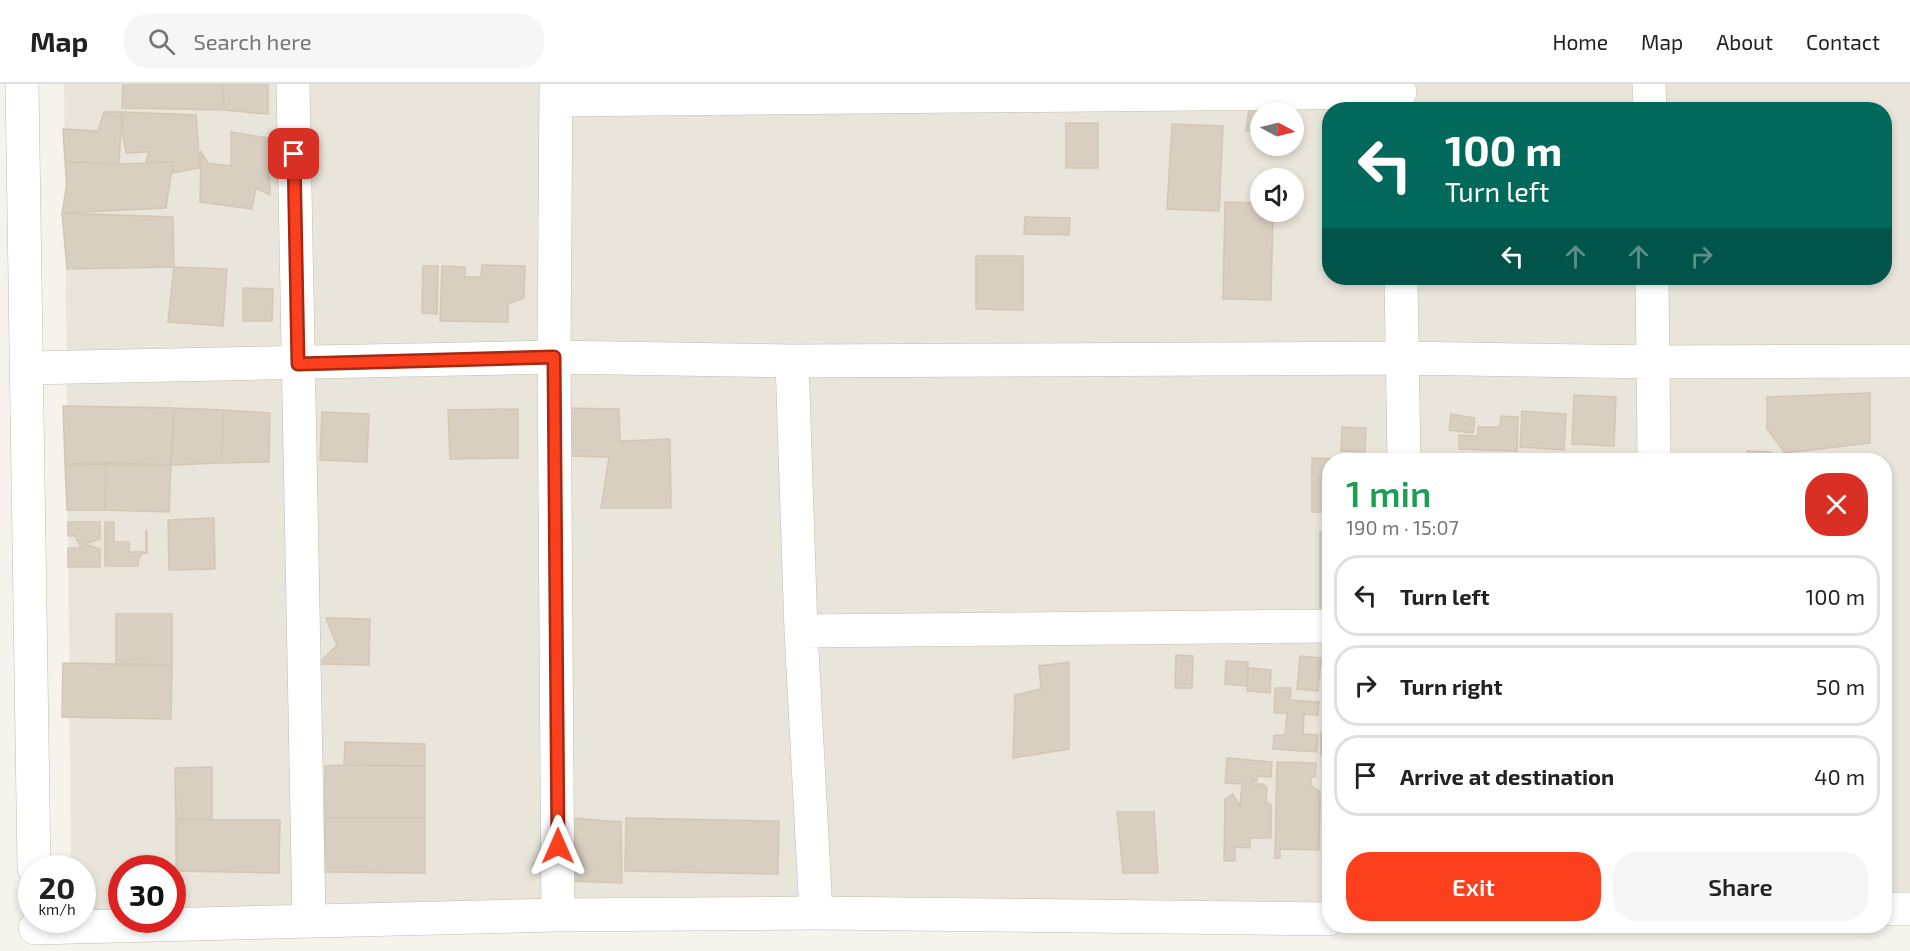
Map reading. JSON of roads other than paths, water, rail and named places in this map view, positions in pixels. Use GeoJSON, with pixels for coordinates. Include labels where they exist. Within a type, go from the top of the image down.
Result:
{"type":"FeatureCollection","features":[{"type":"Feature","properties":{"kind":"street"},"geometry":{"type":"LineString","coordinates":[[22,84],[34,855]]}},
{"type":"Feature","properties":{"kind":"street"},"geometry":{"type":"LineString","coordinates":[[293,84],[309,921]]}},
{"type":"Feature","properties":{"kind":"street"},"geometry":{"type":"LineString","coordinates":[[1649,84],[1650,102]]}},
{"type":"Feature","properties":{"kind":"street"},"geometry":{"type":"LineString","coordinates":[[558,915],[554,357],[556,92],[1400,95]]}},
{"type":"Feature","properties":{"kind":"street"},"geometry":{"type":"LineString","coordinates":[[1401,285],[1404,453]]}},
{"type":"Feature","properties":{"kind":"street"},"geometry":{"type":"LineString","coordinates":[[1652,285],[1654,453]]}},
{"type":"Feature","properties":{"kind":"street"},"geometry":{"type":"LineString","coordinates":[[27,368],[554,357],[792,361],[1402,358],[1652,362],[1910,361]]}},
{"type":"Feature","properties":{"kind":"street"},"geometry":{"type":"LineString","coordinates":[[792,361],[801,631],[816,913]]}},
{"type":"Feature","properties":{"kind":"street"},"geometry":{"type":"LineString","coordinates":[[801,631],[1322,626]]}},
{"type":"Feature","properties":{"kind":"street"},"geometry":{"type":"LineString","coordinates":[[1892,909],[1910,909]]}},
{"type":"Feature","properties":{"kind":"street"},"geometry":{"type":"LineString","coordinates":[[96,930],[309,921],[558,915],[816,913],[1322,919]]}}]}
